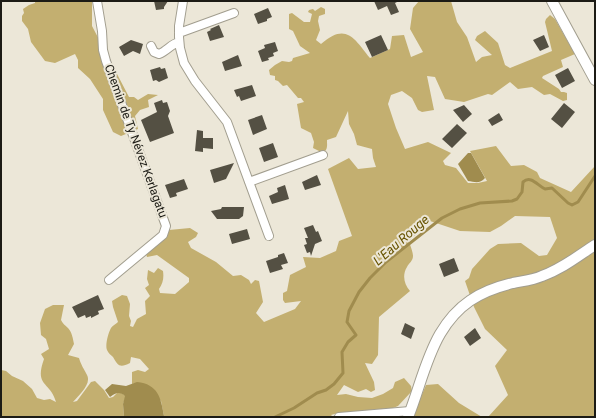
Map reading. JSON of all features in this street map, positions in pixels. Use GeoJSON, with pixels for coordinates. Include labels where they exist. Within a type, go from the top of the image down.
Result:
{"type":"FeatureCollection","features":[{"type":"Feature","properties":{"kind":"street","name":"Chemin de Ty Névez Kerlagatu"},"geometry":{"type":"LineString","coordinates":[[97,1],[102,31],[103,50],[106,61],[166,226],[163,235],[109,280]]}},
{"type":"Feature","properties":{"kind":"street"},"geometry":{"type":"LineString","coordinates":[[183,1],[179,33],[182,57],[188,70],[227,122],[269,236]]}},
{"type":"Feature","properties":{"kind":"street"},"geometry":{"type":"LineString","coordinates":[[552,1],[595,80]]}},
{"type":"Feature","properties":{"kind":"street"},"geometry":{"type":"LineString","coordinates":[[179,33],[234,13]]}},
{"type":"Feature","properties":{"kind":"street"},"geometry":{"type":"LineString","coordinates":[[151,46],[154,52],[159,54],[166,51],[173,44],[179,42]]}},
{"type":"Feature","properties":{"kind":"street"},"geometry":{"type":"LineString","coordinates":[[249,182],[323,155]]}},
{"type":"Feature","properties":{"kind":"street"},"geometry":{"type":"LineString","coordinates":[[339,417],[409,414],[434,346],[449,320],[461,307],[475,296],[490,290],[542,277],[554,272],[595,245]]}},
{"type":"Feature","properties":{"kind":"shaded area"},"geometry":{"type":"Polygon","coordinates":[[[35,1],[92,1],[92,26],[129,97],[134,97],[138,100],[148,94],[158,95],[148,100],[149,107],[140,110],[135,116],[138,129],[121,136],[113,132],[103,110],[103,99],[90,79],[78,68],[78,60],[75,54],[55,63],[45,61],[31,42],[28,29],[22,21],[22,16],[24,13],[23,9],[35,3],[35,1]]]}},
{"type":"Feature","properties":{"kind":"shaded area"},"geometry":{"type":"Polygon","coordinates":[[[419,1],[451,1],[457,22],[467,37],[476,62],[482,57],[492,55],[475,40],[477,36],[485,31],[498,43],[505,65],[510,68],[552,51],[545,22],[550,15],[555,19],[575,54],[561,60],[563,67],[543,76],[542,78],[559,89],[561,92],[567,93],[567,100],[563,101],[550,94],[544,95],[532,87],[518,89],[510,82],[492,95],[488,94],[464,102],[445,99],[435,77],[427,76],[434,110],[422,112],[418,110],[412,98],[402,91],[391,95],[388,104],[405,149],[428,142],[451,153],[443,161],[445,165],[456,168],[468,183],[487,181],[470,151],[496,146],[511,166],[524,165],[537,172],[540,178],[571,192],[595,166],[595,417],[488,417],[508,395],[495,366],[507,350],[485,329],[474,307],[465,281],[469,278],[472,269],[490,249],[498,244],[521,243],[539,256],[547,255],[557,238],[550,217],[515,216],[490,232],[460,231],[430,221],[409,241],[413,258],[405,270],[404,276],[406,285],[410,291],[379,317],[378,355],[372,364],[365,363],[374,382],[375,390],[371,392],[366,389],[358,392],[344,385],[337,395],[346,394],[372,398],[393,388],[395,382],[404,378],[411,386],[412,391],[398,406],[393,408],[338,413],[331,415],[333,417],[163,417],[161,401],[137,383],[132,384],[132,372],[138,370],[145,372],[149,369],[140,359],[131,357],[130,363],[122,366],[116,362],[107,351],[106,346],[109,333],[112,327],[118,322],[112,301],[122,295],[127,296],[130,304],[130,326],[133,327],[137,319],[146,314],[145,301],[150,296],[145,288],[149,285],[147,279],[148,270],[154,273],[158,268],[163,271],[163,280],[159,289],[160,293],[175,294],[189,282],[189,278],[157,255],[147,257],[146,254],[169,230],[190,228],[198,233],[196,237],[188,242],[191,248],[216,262],[233,276],[241,275],[249,280],[251,284],[255,280],[259,281],[263,302],[256,313],[264,322],[295,309],[301,301],[285,303],[283,300],[283,293],[287,291],[290,275],[306,267],[303,257],[320,258],[336,251],[339,241],[352,236],[328,169],[349,158],[358,169],[376,167],[372,149],[357,145],[349,124],[348,111],[336,137],[327,140],[325,152],[323,153],[313,148],[314,142],[311,133],[301,128],[297,104],[304,102],[301,98],[298,98],[287,85],[283,86],[275,80],[275,76],[270,75],[269,70],[282,61],[289,62],[292,61],[293,58],[310,53],[300,46],[293,31],[289,29],[289,14],[292,13],[304,22],[310,22],[312,14],[308,12],[309,10],[313,9],[315,11],[321,7],[325,9],[325,14],[319,16],[318,21],[320,30],[316,40],[321,44],[337,34],[343,33],[349,35],[359,44],[370,58],[390,49],[392,36],[404,35],[411,57],[423,52],[410,29],[413,8],[419,1]]]}},
{"type":"Feature","properties":{"kind":"shaded area"},"geometry":{"type":"Polygon","coordinates":[[[468,153],[471,153],[485,178],[481,181],[468,181],[458,164],[468,153]]]}},
{"type":"Feature","properties":{"kind":"shaded area"},"geometry":{"type":"Polygon","coordinates":[[[53,305],[64,305],[61,320],[70,331],[74,344],[68,355],[79,358],[88,378],[88,382],[84,390],[73,402],[77,401],[91,382],[95,381],[104,390],[109,398],[113,397],[117,393],[121,393],[126,396],[123,404],[124,417],[1,417],[1,370],[6,371],[12,376],[23,381],[32,389],[37,398],[44,400],[50,399],[56,402],[50,390],[44,383],[41,375],[41,368],[44,359],[41,354],[49,349],[46,339],[41,335],[40,323],[45,309],[53,305]]]}},
{"type":"Feature","properties":{"kind":"shaded area"},"geometry":{"type":"Polygon","coordinates":[[[137,382],[150,386],[157,393],[160,398],[163,417],[124,417],[123,404],[125,396],[118,393],[110,397],[105,390],[112,384],[126,386],[137,382]]]}},
{"type":"Feature","properties":{"kind":"shaded area"},"geometry":{"type":"Polygon","coordinates":[[[438,384],[459,403],[482,417],[405,417],[417,406],[426,385],[438,384]]]}},
{"type":"Feature","properties":{"kind":"building"},"geometry":{"type":"Polygon","coordinates":[[[154,1],[168,1],[164,9],[156,10],[154,1]]]}},
{"type":"Feature","properties":{"kind":"building"},"geometry":{"type":"Polygon","coordinates":[[[374,1],[399,1],[395,3],[399,12],[391,15],[387,6],[378,10],[374,1]]]}},
{"type":"Feature","properties":{"kind":"building"},"geometry":{"type":"Polygon","coordinates":[[[268,8],[272,17],[267,19],[267,21],[258,24],[254,14],[268,8]]]}},
{"type":"Feature","properties":{"kind":"building"},"geometry":{"type":"Polygon","coordinates":[[[219,25],[224,37],[210,41],[207,32],[219,25]]]}},
{"type":"Feature","properties":{"kind":"building"},"geometry":{"type":"Polygon","coordinates":[[[381,35],[388,50],[372,57],[365,42],[381,35]]]}},
{"type":"Feature","properties":{"kind":"building"},"geometry":{"type":"Polygon","coordinates":[[[544,35],[549,47],[540,51],[533,40],[544,35]]]}},
{"type":"Feature","properties":{"kind":"building"},"geometry":{"type":"Polygon","coordinates":[[[131,40],[143,44],[140,54],[133,51],[124,56],[119,47],[131,40]]]}},
{"type":"Feature","properties":{"kind":"building"},"geometry":{"type":"Polygon","coordinates":[[[275,42],[278,51],[273,53],[274,56],[268,58],[269,60],[262,62],[258,51],[265,48],[264,45],[275,42]]]}},
{"type":"Feature","properties":{"kind":"building"},"geometry":{"type":"Polygon","coordinates":[[[238,55],[242,66],[225,71],[222,62],[238,55]]]}},
{"type":"Feature","properties":{"kind":"building"},"geometry":{"type":"Polygon","coordinates":[[[160,67],[161,69],[165,68],[168,78],[159,82],[156,80],[153,81],[150,70],[160,67]]]}},
{"type":"Feature","properties":{"kind":"building"},"geometry":{"type":"Polygon","coordinates":[[[568,68],[575,81],[562,88],[555,75],[568,68]]]}},
{"type":"Feature","properties":{"kind":"building"},"geometry":{"type":"Polygon","coordinates":[[[252,85],[256,96],[241,101],[239,96],[237,97],[234,90],[252,85]]]}},
{"type":"Feature","properties":{"kind":"building"},"geometry":{"type":"Polygon","coordinates":[[[162,100],[163,103],[167,102],[170,111],[168,116],[174,133],[150,142],[141,120],[157,112],[154,103],[162,100]]]}},
{"type":"Feature","properties":{"kind":"building"},"geometry":{"type":"Polygon","coordinates":[[[564,103],[575,112],[562,128],[551,119],[564,103]]]}},
{"type":"Feature","properties":{"kind":"building"},"geometry":{"type":"Polygon","coordinates":[[[464,105],[472,114],[463,122],[453,110],[464,105]]]}},
{"type":"Feature","properties":{"kind":"building"},"geometry":{"type":"Polygon","coordinates":[[[499,113],[503,120],[492,126],[488,120],[499,113]]]}},
{"type":"Feature","properties":{"kind":"building"},"geometry":{"type":"Polygon","coordinates":[[[262,115],[267,129],[253,135],[248,120],[262,115]]]}},
{"type":"Feature","properties":{"kind":"building"},"geometry":{"type":"Polygon","coordinates":[[[457,124],[467,133],[452,148],[442,139],[457,124]]]}},
{"type":"Feature","properties":{"kind":"building"},"geometry":{"type":"Polygon","coordinates":[[[197,130],[203,131],[203,138],[213,138],[213,149],[203,148],[203,152],[195,151],[197,130]]]}},
{"type":"Feature","properties":{"kind":"building"},"geometry":{"type":"Polygon","coordinates":[[[273,143],[278,157],[264,162],[259,148],[273,143]]]}},
{"type":"Feature","properties":{"kind":"building"},"geometry":{"type":"Polygon","coordinates":[[[234,163],[226,179],[214,183],[210,170],[234,163]]]}},
{"type":"Feature","properties":{"kind":"building"},"geometry":{"type":"Polygon","coordinates":[[[317,175],[321,185],[305,190],[302,182],[317,175]]]}},
{"type":"Feature","properties":{"kind":"building"},"geometry":{"type":"Polygon","coordinates":[[[184,179],[188,189],[176,193],[177,196],[170,198],[165,185],[184,179]]]}},
{"type":"Feature","properties":{"kind":"building"},"geometry":{"type":"Polygon","coordinates":[[[285,185],[289,199],[272,204],[269,196],[278,192],[277,188],[285,185]]]}},
{"type":"Feature","properties":{"kind":"building"},"geometry":{"type":"Polygon","coordinates":[[[222,207],[244,207],[243,216],[239,219],[217,219],[211,211],[221,209],[222,207]]]}},
{"type":"Feature","properties":{"kind":"building"},"geometry":{"type":"Polygon","coordinates":[[[313,225],[316,232],[318,231],[322,241],[315,244],[311,256],[310,252],[307,253],[304,245],[307,244],[305,238],[308,238],[304,228],[313,225]]]}},
{"type":"Feature","properties":{"kind":"building"},"geometry":{"type":"Polygon","coordinates":[[[247,229],[250,239],[232,244],[229,234],[247,229]]]}},
{"type":"Feature","properties":{"kind":"building"},"geometry":{"type":"Polygon","coordinates":[[[284,253],[288,263],[281,265],[283,269],[270,273],[266,261],[278,257],[278,255],[284,253]]]}},
{"type":"Feature","properties":{"kind":"building"},"geometry":{"type":"Polygon","coordinates":[[[454,258],[459,271],[444,277],[439,264],[454,258]]]}},
{"type":"Feature","properties":{"kind":"building"},"geometry":{"type":"Polygon","coordinates":[[[98,295],[104,309],[98,311],[99,314],[91,318],[91,316],[86,318],[85,315],[78,318],[72,307],[98,295]]]}},
{"type":"Feature","properties":{"kind":"building"},"geometry":{"type":"Polygon","coordinates":[[[405,323],[415,328],[411,339],[401,334],[405,323]]]}},
{"type":"Feature","properties":{"kind":"building"},"geometry":{"type":"Polygon","coordinates":[[[475,328],[481,338],[470,346],[464,337],[475,328]]]}},
{"type":"Feature","properties":{"kind":"waterway","name":"L'Eau Rouge"},"geometry":{"type":"LineString","coordinates":[[275,417],[294,408],[334,384],[343,373],[342,352],[348,342],[356,335],[347,322],[349,311],[359,292],[386,262],[442,218],[460,209],[480,203],[512,201],[517,199],[522,192],[523,182],[526,180],[534,181],[545,189],[552,188],[572,205],[578,202],[595,176]]}}]}
